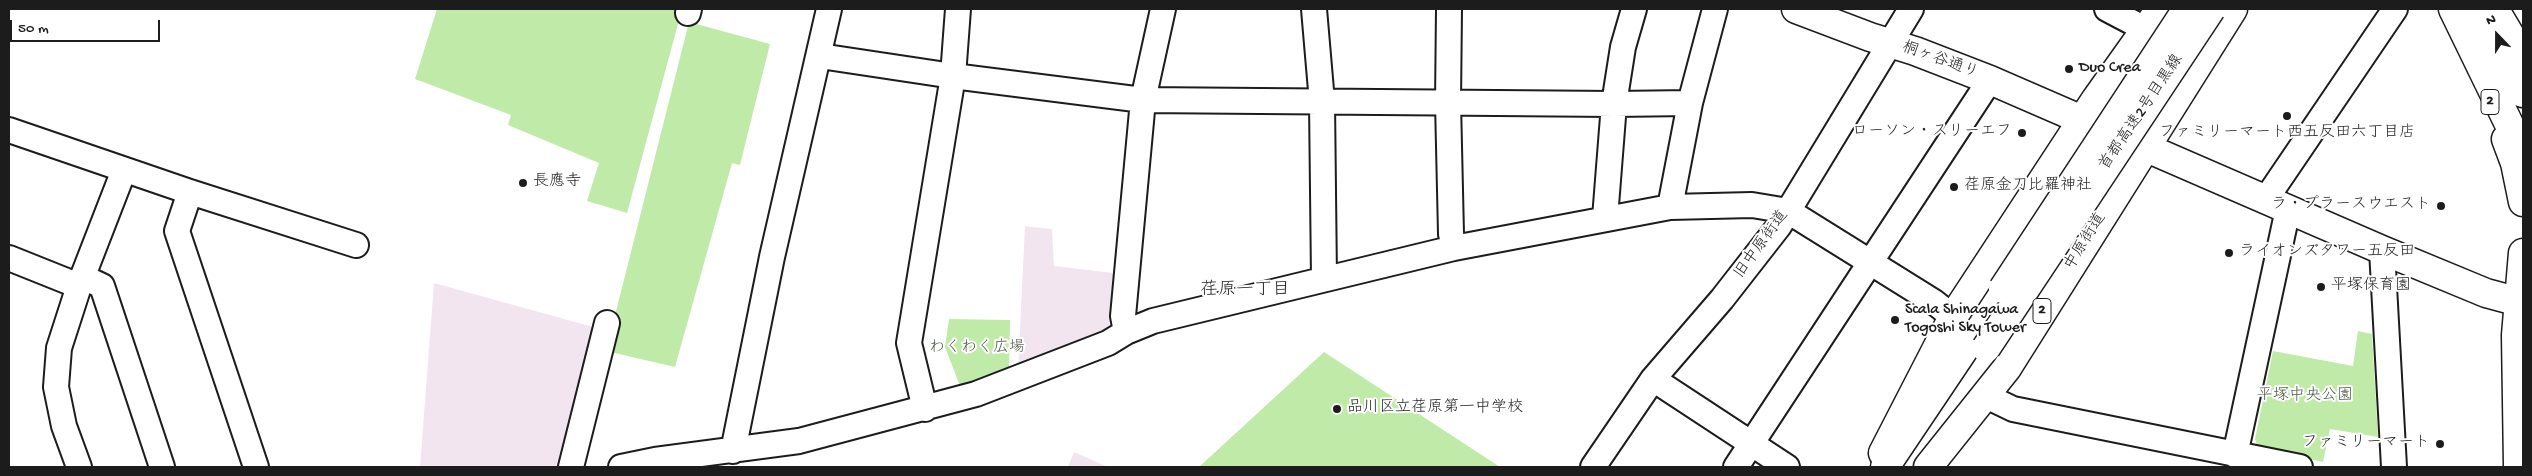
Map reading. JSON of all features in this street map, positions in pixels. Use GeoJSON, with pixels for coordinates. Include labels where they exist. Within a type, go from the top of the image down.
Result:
{"type":"FeatureCollection","features":[{"type":"Feature","properties":{"kind":"main road","name":"桐ヶ谷通り"},"geometry":{"type":"LineString","coordinates":[[1796,9],[1990,80],[2382,250],[2486,293],[2521,303]]}},
{"type":"Feature","properties":{"kind":"main road","name":"首都高速2号目黒線"},"geometry":{"type":"LineString","coordinates":[[1907,467],[1979,343],[2188,9]]}},
{"type":"Feature","properties":{"kind":"main road","name":"首都高速2号目黒線"},"geometry":{"type":"LineString","coordinates":[[1884,467],[1979,343],[2212,9]]}},
{"type":"Feature","properties":{"kind":"main road","name":"中原街道"},"geometry":{"type":"LineString","coordinates":[[1928,467],[1986,396],[2233,9]]}},
{"type":"Feature","properties":{"kind":"main road","name":"2"},"geometry":{"type":"LineString","coordinates":[[2440,9],[2498,116],[2515,163],[2523,202]]}},
{"type":"Feature","properties":{"kind":"main road","name":"2"},"geometry":{"type":"LineString","coordinates":[[2453,9],[2509,124],[2523,162]]}},
{"type":"Feature","properties":{"kind":"main road","name":"2"},"geometry":{"type":"LineString","coordinates":[[2482,9],[2523,93]]}},
{"type":"Feature","properties":{"kind":"main road"},"geometry":{"type":"LineString","coordinates":[[2494,9],[2523,57]]}},
{"type":"Feature","properties":{"kind":"main road"},"geometry":{"type":"LineString","coordinates":[[1876,467],[1953,317],[2083,120],[2153,19]]}},
{"type":"Feature","properties":{"kind":"main road"},"geometry":{"type":"LineString","coordinates":[[2518,467],[2516,336],[2521,303],[2523,253]]}},
{"type":"Feature","properties":{"kind":"street"},"geometry":{"type":"LineString","coordinates":[[733,451],[772,257],[820,56],[829,9]]}},
{"type":"Feature","properties":{"kind":"street"},"geometry":{"type":"LineString","coordinates":[[925,409],[910,343],[953,76],[958,9]]}},
{"type":"Feature","properties":{"kind":"street"},"geometry":{"type":"LineString","coordinates":[[1126,332],[1123,316],[1143,100],[1163,9]]}},
{"type":"Feature","properties":{"kind":"street"},"geometry":{"type":"LineString","coordinates":[[1314,9],[1322,102],[1324,279]]}},
{"type":"Feature","properties":{"kind":"street"},"geometry":{"type":"LineString","coordinates":[[1450,9],[1448,102],[1451,234],[1454,248]]}},
{"type":"Feature","properties":{"kind":"street"},"geometry":{"type":"LineString","coordinates":[[1605,218],[1614,104],[1623,47],[1634,9]]}},
{"type":"Feature","properties":{"kind":"street"},"geometry":{"type":"LineString","coordinates":[[1670,207],[1690,103],[1715,9]]}},
{"type":"Feature","properties":{"kind":"street","name":"旧中原街道"},"geometry":{"type":"LineString","coordinates":[[1593,467],[1653,379],[1722,299],[1788,211],[1911,9]]}},
{"type":"Feature","properties":{"kind":"street"},"geometry":{"type":"LineString","coordinates":[[2107,9],[2153,19]]}},
{"type":"Feature","properties":{"kind":"street"},"geometry":{"type":"LineString","coordinates":[[2235,455],[2277,204],[2395,9]]}},
{"type":"Feature","properties":{"kind":"street"},"geometry":{"type":"LineString","coordinates":[[820,56],[953,76],[1143,100],[1690,103]]}},
{"type":"Feature","properties":{"kind":"street"},"geometry":{"type":"LineString","coordinates":[[1736,467],[1990,80]]}},
{"type":"Feature","properties":{"kind":"street"},"geometry":{"type":"LineString","coordinates":[[9,130],[190,192],[356,245]]}},
{"type":"Feature","properties":{"kind":"street"},"geometry":{"type":"LineString","coordinates":[[80,467],[64,426],[56,387],[59,348],[81,282],[124,170]]}},
{"type":"Feature","properties":{"kind":"street"},"geometry":{"type":"LineString","coordinates":[[190,192],[177,231],[256,467]]}},
{"type":"Feature","properties":{"kind":"street"},"geometry":{"type":"LineString","coordinates":[[621,467],[655,460],[799,442],[925,409],[1012,381],[1108,343],[1126,332],[1153,321],[1454,248],[1670,207],[1752,206],[1788,211],[1934,302],[1953,317]]}},
{"type":"Feature","properties":{"kind":"street"},"geometry":{"type":"LineString","coordinates":[[2382,250],[2394,467]]}},
{"type":"Feature","properties":{"kind":"street"},"geometry":{"type":"LineString","coordinates":[[9,258],[81,282],[102,286],[162,467]]}},
{"type":"Feature","properties":{"kind":"street"},"geometry":{"type":"LineString","coordinates":[[571,467],[607,323]]}},
{"type":"Feature","properties":{"kind":"street"},"geometry":{"type":"LineString","coordinates":[[1653,379],[1786,467]]}},
{"type":"Feature","properties":{"kind":"street"},"geometry":{"type":"LineString","coordinates":[[1986,396],[2013,409],[2300,467]]}},
{"type":"Feature","properties":{"kind":"shaded area"},"geometry":{"type":"Polygon","coordinates":[[[1025,226],[1052,229],[1054,266],[1114,273],[1111,328],[1018,371],[1025,226]]]}},
{"type":"Feature","properties":{"kind":"shaded area"},"geometry":{"type":"Polygon","coordinates":[[[434,283],[593,327],[561,467],[420,467],[434,283]]]}},
{"type":"Feature","properties":{"kind":"shaded area"},"geometry":{"type":"Polygon","coordinates":[[[1074,452],[1108,467],[1068,467],[1074,452]]]}},
{"type":"Feature","properties":{"kind":"green space"},"geometry":{"type":"Polygon","coordinates":[[[437,9],[682,9],[627,213],[587,201],[599,163],[508,125],[511,115],[415,79],[437,9]]]}},
{"type":"Feature","properties":{"kind":"green space"},"geometry":{"type":"Polygon","coordinates":[[[689,22],[770,44],[740,165],[732,163],[675,367],[606,351],[689,22]]]}},
{"type":"Feature","properties":{"kind":"green space","name":"わくわく広場"},"geometry":{"type":"Polygon","coordinates":[[[949,319],[1010,320],[1009,368],[960,386],[945,347],[949,319]]]}},
{"type":"Feature","properties":{"kind":"green space","name":"平塚中央公園"},"geometry":{"type":"Polygon","coordinates":[[[2358,331],[2372,334],[2378,437],[2330,429],[2323,462],[2258,448],[2255,439],[2273,351],[2353,366],[2358,331]]]}},
{"type":"Feature","properties":{"kind":"green space","name":"品川区立荏原第一中学校"},"geometry":{"type":"Polygon","coordinates":[[[1324,352],[1500,467],[1199,467],[1324,352]]]}},
{"type":"Feature","properties":{"kind":"place","name":"Duo Crea"},"geometry":{"type":"Point","coordinates":[2069,69]}},
{"type":"Feature","properties":{"kind":"place","name":"ファミリーマート西五反田六丁目店"},"geometry":{"type":"Point","coordinates":[2287,116]}},
{"type":"Feature","properties":{"kind":"place","name":"ローソン・スリーエフ"},"geometry":{"type":"Point","coordinates":[2022,133]}},
{"type":"Feature","properties":{"kind":"place","name":"長應寺"},"geometry":{"type":"Point","coordinates":[523,183]}},
{"type":"Feature","properties":{"kind":"place","name":"荏原金刀比羅神社"},"geometry":{"type":"Point","coordinates":[1954,187]}},
{"type":"Feature","properties":{"kind":"place","name":"ラ・プラースウエスト"},"geometry":{"type":"Point","coordinates":[2441,206]}},
{"type":"Feature","properties":{"kind":"place","name":"ライオンズタワー五反田"},"geometry":{"type":"Point","coordinates":[2229,253]}},
{"type":"Feature","properties":{"kind":"place","name":"平塚保育園"},"geometry":{"type":"Point","coordinates":[2321,287]}},
{"type":"Feature","properties":{"kind":"place","name":"Scala Shinagawa Togoshi Sky Tower"},"geometry":{"type":"Point","coordinates":[1895,320]}},
{"type":"Feature","properties":{"kind":"place","name":"品川区立荏原第一中学校"},"geometry":{"type":"Point","coordinates":[1337,409]}},
{"type":"Feature","properties":{"kind":"place","name":"ファミリーマート"},"geometry":{"type":"Point","coordinates":[2440,444]}},
{"type":"Feature","properties":{"kind":"district","name":"荏原一丁目"},"geometry":{"type":"Point","coordinates":[1245,291]}}]}
